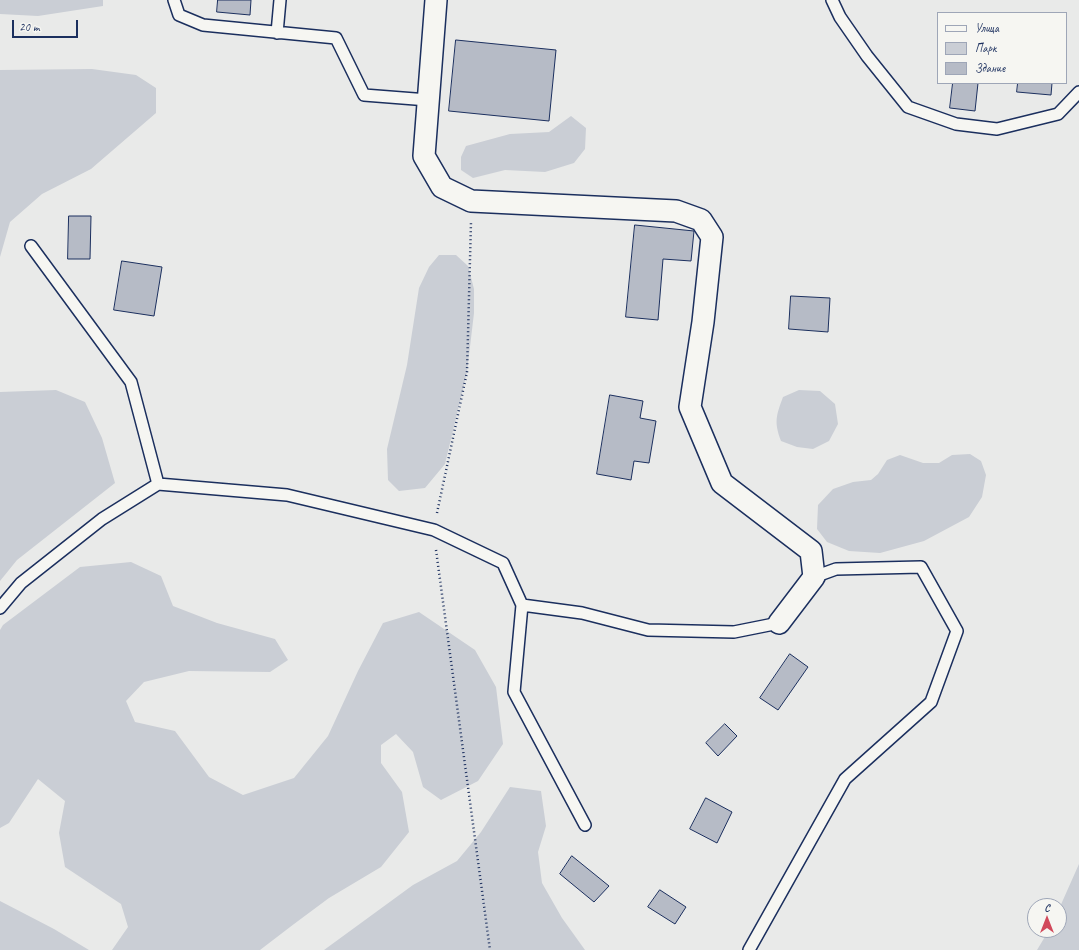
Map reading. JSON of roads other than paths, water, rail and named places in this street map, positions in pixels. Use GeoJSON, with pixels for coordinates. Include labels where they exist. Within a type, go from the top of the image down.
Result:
{"type":"FeatureCollection","features":[{"type":"Feature","properties":{"kind":"street"},"geometry":{"type":"LineString","coordinates":[[436,0],[424,156],[442,187],[471,201],[676,211],[701,220],[712,237],[703,322],[690,408],[722,483],[811,551],[814,577],[779,623]]}},
{"type":"Feature","properties":{"kind":"lane"},"geometry":{"type":"LineString","coordinates":[[174,0],[179,15],[202,25],[336,38],[364,94],[428,100]]}},
{"type":"Feature","properties":{"kind":"lane"},"geometry":{"type":"LineString","coordinates":[[277,32],[280,0]]}},
{"type":"Feature","properties":{"kind":"lane"},"geometry":{"type":"LineString","coordinates":[[832,0],[840,17],[867,56],[908,107],[956,124],[997,129],[1058,114],[1079,92]]}},
{"type":"Feature","properties":{"kind":"lane"},"geometry":{"type":"LineString","coordinates":[[31,246],[131,382],[158,484]]}},
{"type":"Feature","properties":{"kind":"lane"},"geometry":{"type":"LineString","coordinates":[[0,608],[21,583],[102,519],[158,484],[287,495],[434,530],[503,563],[522,605],[514,692],[585,825]]}},
{"type":"Feature","properties":{"kind":"lane"},"geometry":{"type":"LineString","coordinates":[[749,950],[845,779],[931,702],[957,631],[921,567],[836,569],[814,577]]}},
{"type":"Feature","properties":{"kind":"lane"},"geometry":{"type":"LineString","coordinates":[[522,605],[582,613],[648,630],[734,632],[779,623]]}}]}
